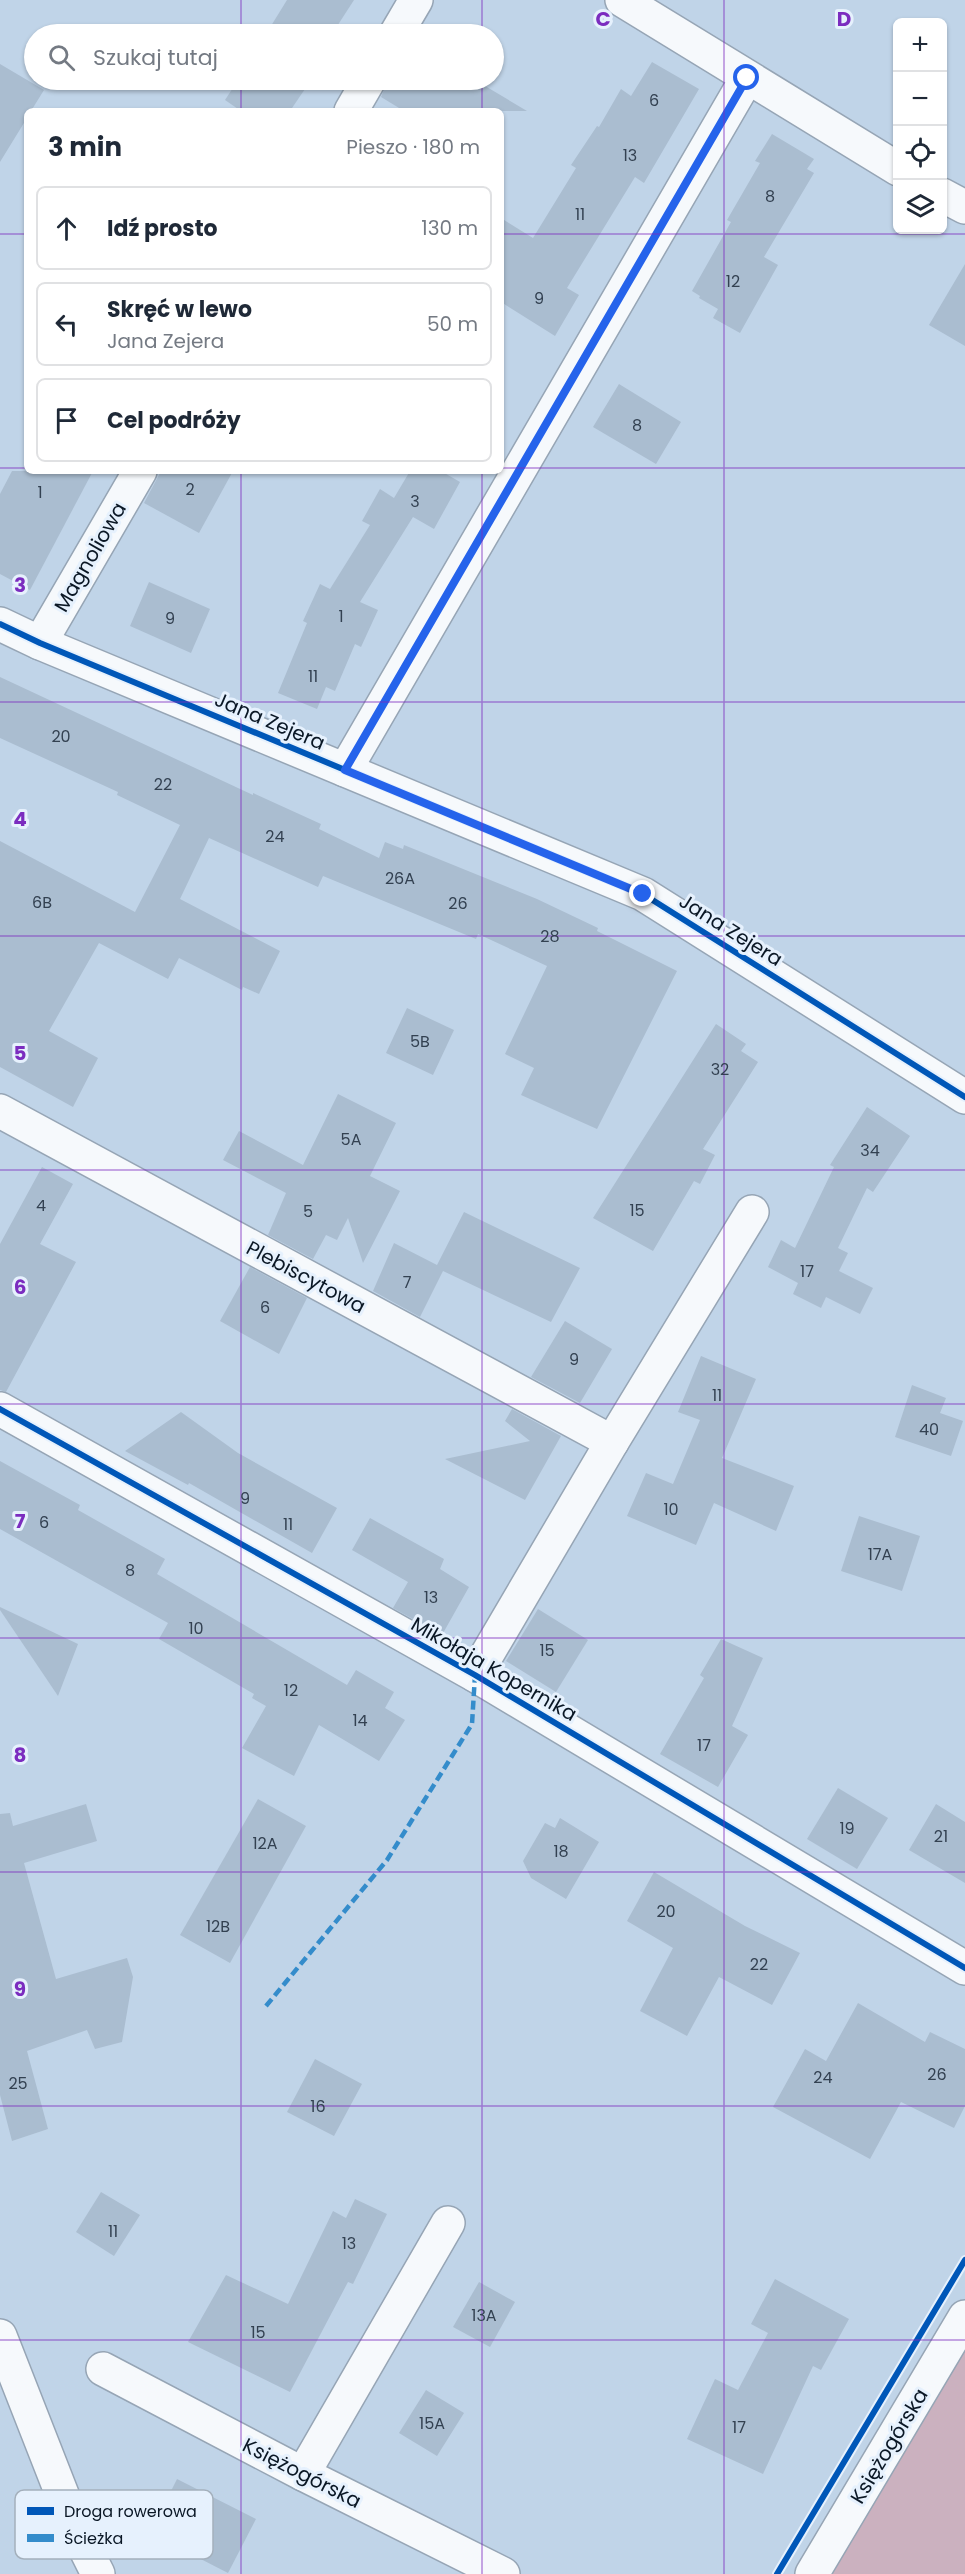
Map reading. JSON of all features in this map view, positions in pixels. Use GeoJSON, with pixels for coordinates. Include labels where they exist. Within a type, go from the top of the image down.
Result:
{"type":"FeatureCollection","features":[{"type":"Feature","properties":{"kind":"street"},"geometry":{"type":"LineString","coordinates":[[402,24],[416,0]]}},
{"type":"Feature","properties":{"kind":"street"},"geometry":{"type":"LineString","coordinates":[[622,0],[893,167]]}},
{"type":"Feature","properties":{"kind":"street"},"geometry":{"type":"LineString","coordinates":[[345,770],[747,78]]}},
{"type":"Feature","properties":{"kind":"street"},"geometry":{"type":"LineString","coordinates":[[353,108],[363,90]]}},
{"type":"Feature","properties":{"kind":"street"},"geometry":{"type":"LineString","coordinates":[[947,198],[965,207]]}},
{"type":"Feature","properties":{"kind":"street","name":"Magnoliowa"},"geometry":{"type":"LineString","coordinates":[[40,643],[138,474]]}},
{"type":"Feature","properties":{"kind":"street","name":"Jana Zejera"},"geometry":{"type":"LineString","coordinates":[[0,624],[40,643],[643,894],[965,1097]]}},
{"type":"Feature","properties":{"kind":"street","name":"Plebiscytowa"},"geometry":{"type":"LineString","coordinates":[[0,1111],[612,1442]]}},
{"type":"Feature","properties":{"kind":"street"},"geometry":{"type":"LineString","coordinates":[[475,1675],[612,1442],[752,1212]]}},
{"type":"Feature","properties":{"kind":"street","name":"Mikołaja Kopernika"},"geometry":{"type":"LineString","coordinates":[[0,1409],[475,1675],[965,1968]]}},
{"type":"Feature","properties":{"kind":"street"},"geometry":{"type":"LineString","coordinates":[[303,2474],[448,2223]]}},
{"type":"Feature","properties":{"kind":"street","name":"Księżogórska"},"geometry":{"type":"LineString","coordinates":[[812,2574],[965,2317]]}},
{"type":"Feature","properties":{"kind":"street"},"geometry":{"type":"LineString","coordinates":[[0,2336],[60,2490]]}},
{"type":"Feature","properties":{"kind":"street","name":"Księżogórska"},"geometry":{"type":"LineString","coordinates":[[103,2369],[303,2474],[503,2574]]}},
{"type":"Feature","properties":{"kind":"street"},"geometry":{"type":"LineString","coordinates":[[90,2559],[98,2574]]}},
{"type":"Feature","properties":{"kind":"shaded area"},"geometry":{"type":"Polygon","coordinates":[[[965,2349],[965,2574],[830,2574],[965,2349]]]}},
{"type":"Feature","properties":{"kind":"building"},"geometry":{"type":"Polygon","coordinates":[[[287,0],[354,0],[338,24],[272,24],[287,0]]]}},
{"type":"Feature","properties":{"kind":"building"},"geometry":{"type":"Polygon","coordinates":[[[652,62],[699,89],[644,183],[635,177],[567,288],[579,295],[555,336],[504,304],[504,220],[533,238],[576,168],[571,165],[597,126],[599,127],[621,89],[631,96],[652,62]]]}},
{"type":"Feature","properties":{"kind":"building"},"geometry":{"type":"Polygon","coordinates":[[[0,64],[24,78],[24,90],[44,90],[33,108],[24,108],[24,123],[0,162],[0,64]]]}},
{"type":"Feature","properties":{"kind":"building"},"geometry":{"type":"Polygon","coordinates":[[[232,90],[304,90],[292,108],[237,108],[225,100],[232,90]]]}},
{"type":"Feature","properties":{"kind":"building"},"geometry":{"type":"Polygon","coordinates":[[[384,90],[492,90],[527,111],[504,111],[504,108],[399,108],[381,97],[384,90]]]}},
{"type":"Feature","properties":{"kind":"building"},"geometry":{"type":"Polygon","coordinates":[[[772,134],[814,159],[807,169],[814,173],[764,257],[778,265],[740,333],[713,318],[718,309],[692,291],[731,222],[727,220],[760,163],[755,161],[772,134]]]}},
{"type":"Feature","properties":{"kind":"building"},"geometry":{"type":"Polygon","coordinates":[[[965,264],[965,346],[929,325],[965,264]]]}},
{"type":"Feature","properties":{"kind":"building"},"geometry":{"type":"Polygon","coordinates":[[[619,384],[681,422],[656,464],[593,427],[619,384]]]}},
{"type":"Feature","properties":{"kind":"building"},"geometry":{"type":"Polygon","coordinates":[[[12,471],[24,471],[24,474],[91,474],[30,590],[0,574],[0,494],[12,471]]]}},
{"type":"Feature","properties":{"kind":"building"},"geometry":{"type":"Polygon","coordinates":[[[159,474],[231,474],[199,533],[144,503],[159,474]]]}},
{"type":"Feature","properties":{"kind":"building"},"geometry":{"type":"Polygon","coordinates":[[[408,474],[446,474],[460,482],[434,529],[413,517],[360,602],[378,610],[361,647],[355,644],[335,691],[326,687],[317,709],[278,693],[307,623],[303,621],[320,584],[330,589],[370,525],[362,521],[380,489],[394,498],[408,474]]]}},
{"type":"Feature","properties":{"kind":"building"},"geometry":{"type":"Polygon","coordinates":[[[149,582],[210,609],[191,653],[130,626],[149,582]]]}},
{"type":"Feature","properties":{"kind":"building"},"geometry":{"type":"Polygon","coordinates":[[[0,677],[253,795],[253,793],[321,824],[319,829],[379,858],[385,842],[403,849],[404,845],[537,899],[598,928],[597,931],[677,971],[597,1129],[521,1095],[534,1068],[505,1054],[547,966],[478,934],[476,939],[323,876],[318,887],[209,838],[180,899],[280,951],[259,994],[243,987],[242,990],[179,958],[168,979],[99,943],[49,1031],[98,1058],[73,1107],[0,1067],[0,841],[135,912],[180,825],[117,795],[118,792],[0,738],[0,677]]]}},
{"type":"Feature","properties":{"kind":"building"},"geometry":{"type":"Polygon","coordinates":[[[407,1008],[454,1030],[433,1075],[386,1053],[407,1008]]]}},
{"type":"Feature","properties":{"kind":"building"},"geometry":{"type":"Polygon","coordinates":[[[716,1024],[746,1044],[741,1051],[758,1062],[703,1149],[715,1155],[700,1184],[694,1181],[653,1251],[593,1218],[716,1024]]]}},
{"type":"Feature","properties":{"kind":"building"},"geometry":{"type":"Polygon","coordinates":[[[338,1094],[396,1123],[370,1176],[400,1191],[363,1263],[348,1218],[337,1240],[326,1235],[313,1259],[268,1235],[286,1193],[223,1160],[239,1131],[303,1165],[338,1094]]]}},
{"type":"Feature","properties":{"kind":"building"},"geometry":{"type":"Polygon","coordinates":[[[867,1107],[910,1136],[873,1192],[867,1188],[838,1248],[848,1253],[839,1271],[873,1288],[860,1314],[826,1297],[821,1308],[793,1294],[798,1283],[768,1267],[781,1240],[795,1248],[834,1167],[830,1165],[867,1107]]]}},
{"type":"Feature","properties":{"kind":"building"},"geometry":{"type":"Polygon","coordinates":[[[42,1167],[73,1184],[40,1244],[76,1262],[6,1392],[0,1390],[0,1244],[42,1167]]]}},
{"type":"Feature","properties":{"kind":"building"},"geometry":{"type":"Polygon","coordinates":[[[464,1212],[580,1268],[551,1322],[443,1271],[420,1317],[373,1291],[394,1243],[437,1265],[464,1212]]]}},
{"type":"Feature","properties":{"kind":"building"},"geometry":{"type":"Polygon","coordinates":[[[250,1267],[307,1298],[279,1354],[220,1321],[250,1267]]]}},
{"type":"Feature","properties":{"kind":"building"},"geometry":{"type":"Polygon","coordinates":[[[565,1321],[612,1349],[580,1403],[531,1377],[565,1321]]]}},
{"type":"Feature","properties":{"kind":"building"},"geometry":{"type":"Polygon","coordinates":[[[701,1356],[756,1379],[722,1458],[794,1486],[776,1531],[714,1503],[696,1545],[627,1516],[646,1473],[673,1484],[700,1420],[678,1412],[701,1356]]]}},
{"type":"Feature","properties":{"kind":"building"},"geometry":{"type":"Polygon","coordinates":[[[912,1385],[946,1398],[940,1413],[963,1421],[951,1456],[895,1437],[912,1385]]]}},
{"type":"Feature","properties":{"kind":"building"},"geometry":{"type":"Polygon","coordinates":[[[512,1409],[561,1436],[525,1500],[445,1459],[530,1441],[505,1421],[512,1409]]]}},
{"type":"Feature","properties":{"kind":"building"},"geometry":{"type":"Polygon","coordinates":[[[181,1412],[238,1453],[337,1508],[312,1553],[189,1483],[188,1485],[125,1451],[181,1412]]]}},
{"type":"Feature","properties":{"kind":"building"},"geometry":{"type":"Polygon","coordinates":[[[0,1461],[80,1505],[78,1510],[165,1559],[157,1574],[347,1685],[356,1670],[394,1692],[385,1708],[405,1720],[379,1761],[319,1725],[294,1776],[242,1748],[266,1706],[252,1698],[254,1694],[159,1639],[168,1623],[0,1529],[0,1461]]]}},
{"type":"Feature","properties":{"kind":"building"},"geometry":{"type":"Polygon","coordinates":[[[859,1516],[920,1536],[902,1591],[841,1571],[859,1516]]]}},
{"type":"Feature","properties":{"kind":"building"},"geometry":{"type":"Polygon","coordinates":[[[370,1518],[444,1559],[440,1569],[469,1587],[442,1635],[393,1608],[408,1582],[352,1550],[370,1518]]]}},
{"type":"Feature","properties":{"kind":"building"},"geometry":{"type":"Polygon","coordinates":[[[0,1607],[78,1644],[58,1696],[0,1610],[0,1607]]]}},
{"type":"Feature","properties":{"kind":"building"},"geometry":{"type":"Polygon","coordinates":[[[538,1609],[588,1640],[556,1692],[506,1661],[538,1609]]]}},
{"type":"Feature","properties":{"kind":"building"},"geometry":{"type":"Polygon","coordinates":[[[721,1639],[763,1658],[732,1726],[748,1735],[718,1787],[660,1754],[704,1678],[700,1675],[721,1639]]]}},
{"type":"Feature","properties":{"kind":"building"},"geometry":{"type":"Polygon","coordinates":[[[838,1788],[888,1818],[857,1869],[807,1839],[838,1788]]]}},
{"type":"Feature","properties":{"kind":"building"},"geometry":{"type":"Polygon","coordinates":[[[258,1799],[306,1826],[230,1963],[180,1935],[258,1799]]]}},
{"type":"Feature","properties":{"kind":"building"},"geometry":{"type":"Polygon","coordinates":[[[86,1804],[97,1841],[24,1863],[56,1979],[127,1958],[133,1977],[122,2042],[95,2049],[87,2030],[27,2051],[48,2129],[12,2141],[0,2095],[0,1814],[10,1813],[13,1826],[86,1804]]]}},
{"type":"Feature","properties":{"kind":"building"},"geometry":{"type":"Polygon","coordinates":[[[936,1804],[965,1822],[965,1883],[909,1850],[936,1804]]]}},
{"type":"Feature","properties":{"kind":"building"},"geometry":{"type":"Polygon","coordinates":[[[560,1818],[599,1842],[566,1899],[531,1878],[523,1861],[545,1823],[555,1828],[560,1818]]]}},
{"type":"Feature","properties":{"kind":"building"},"geometry":{"type":"Polygon","coordinates":[[[654,1872],[745,1926],[800,1953],[772,2005],[719,1977],[687,2036],[640,2011],[673,1948],[627,1921],[654,1872]]]}},
{"type":"Feature","properties":{"kind":"building"},"geometry":{"type":"Polygon","coordinates":[[[858,2003],[925,2042],[930,2032],[965,2049],[965,2106],[954,2128],[901,2102],[870,2159],[773,2107],[805,2049],[826,2061],[858,2003]]]}},
{"type":"Feature","properties":{"kind":"building"},"geometry":{"type":"Polygon","coordinates":[[[315,2059],[362,2084],[334,2136],[287,2112],[315,2059]]]}},
{"type":"Feature","properties":{"kind":"building"},"geometry":{"type":"Polygon","coordinates":[[[101,2192],[140,2215],[114,2256],[76,2232],[101,2192]]]}},
{"type":"Feature","properties":{"kind":"building"},"geometry":{"type":"Polygon","coordinates":[[[355,2199],[387,2214],[353,2284],[348,2282],[290,2392],[188,2342],[226,2275],[288,2304],[333,2211],[346,2218],[355,2199]]]}},
{"type":"Feature","properties":{"kind":"building"},"geometry":{"type":"Polygon","coordinates":[[[775,2279],[849,2319],[821,2370],[813,2366],[763,2474],[687,2439],[715,2379],[738,2390],[768,2333],[751,2324],[775,2279]]]}},
{"type":"Feature","properties":{"kind":"building"},"geometry":{"type":"Polygon","coordinates":[[[479,2282],[515,2302],[490,2347],[453,2327],[479,2282]]]}},
{"type":"Feature","properties":{"kind":"building"},"geometry":{"type":"Polygon","coordinates":[[[426,2390],[464,2413],[437,2456],[399,2433],[426,2390]]]}},
{"type":"Feature","properties":{"kind":"building"},"geometry":{"type":"Polygon","coordinates":[[[177,2479],[199,2490],[172,2490],[177,2479]]]}},
{"type":"Feature","properties":{"kind":"building"},"geometry":{"type":"Polygon","coordinates":[[[213,2497],[256,2519],[228,2573],[201,2559],[213,2559],[213,2497]]]}},
{"type":"Feature","properties":{"kind":"marked path"},"geometry":{"type":"LineString","coordinates":[[266,2006],[387,1860],[472,1724],[475,1675]]}},
{"type":"Feature","properties":{"kind":"cycle path"},"geometry":{"type":"LineString","coordinates":[[0,624],[40,643],[643,894],[965,1097]]}},
{"type":"Feature","properties":{"kind":"cycle path"},"geometry":{"type":"LineString","coordinates":[[0,1409],[475,1675],[965,1968]]}},
{"type":"Feature","properties":{"kind":"cycle path"},"geometry":{"type":"LineString","coordinates":[[777,2574],[965,2260]]}},
{"type":"Feature","properties":{"kind":"route"},"geometry":{"type":"LineString","coordinates":[[643,894],[345,770],[747,78]]}}]}
